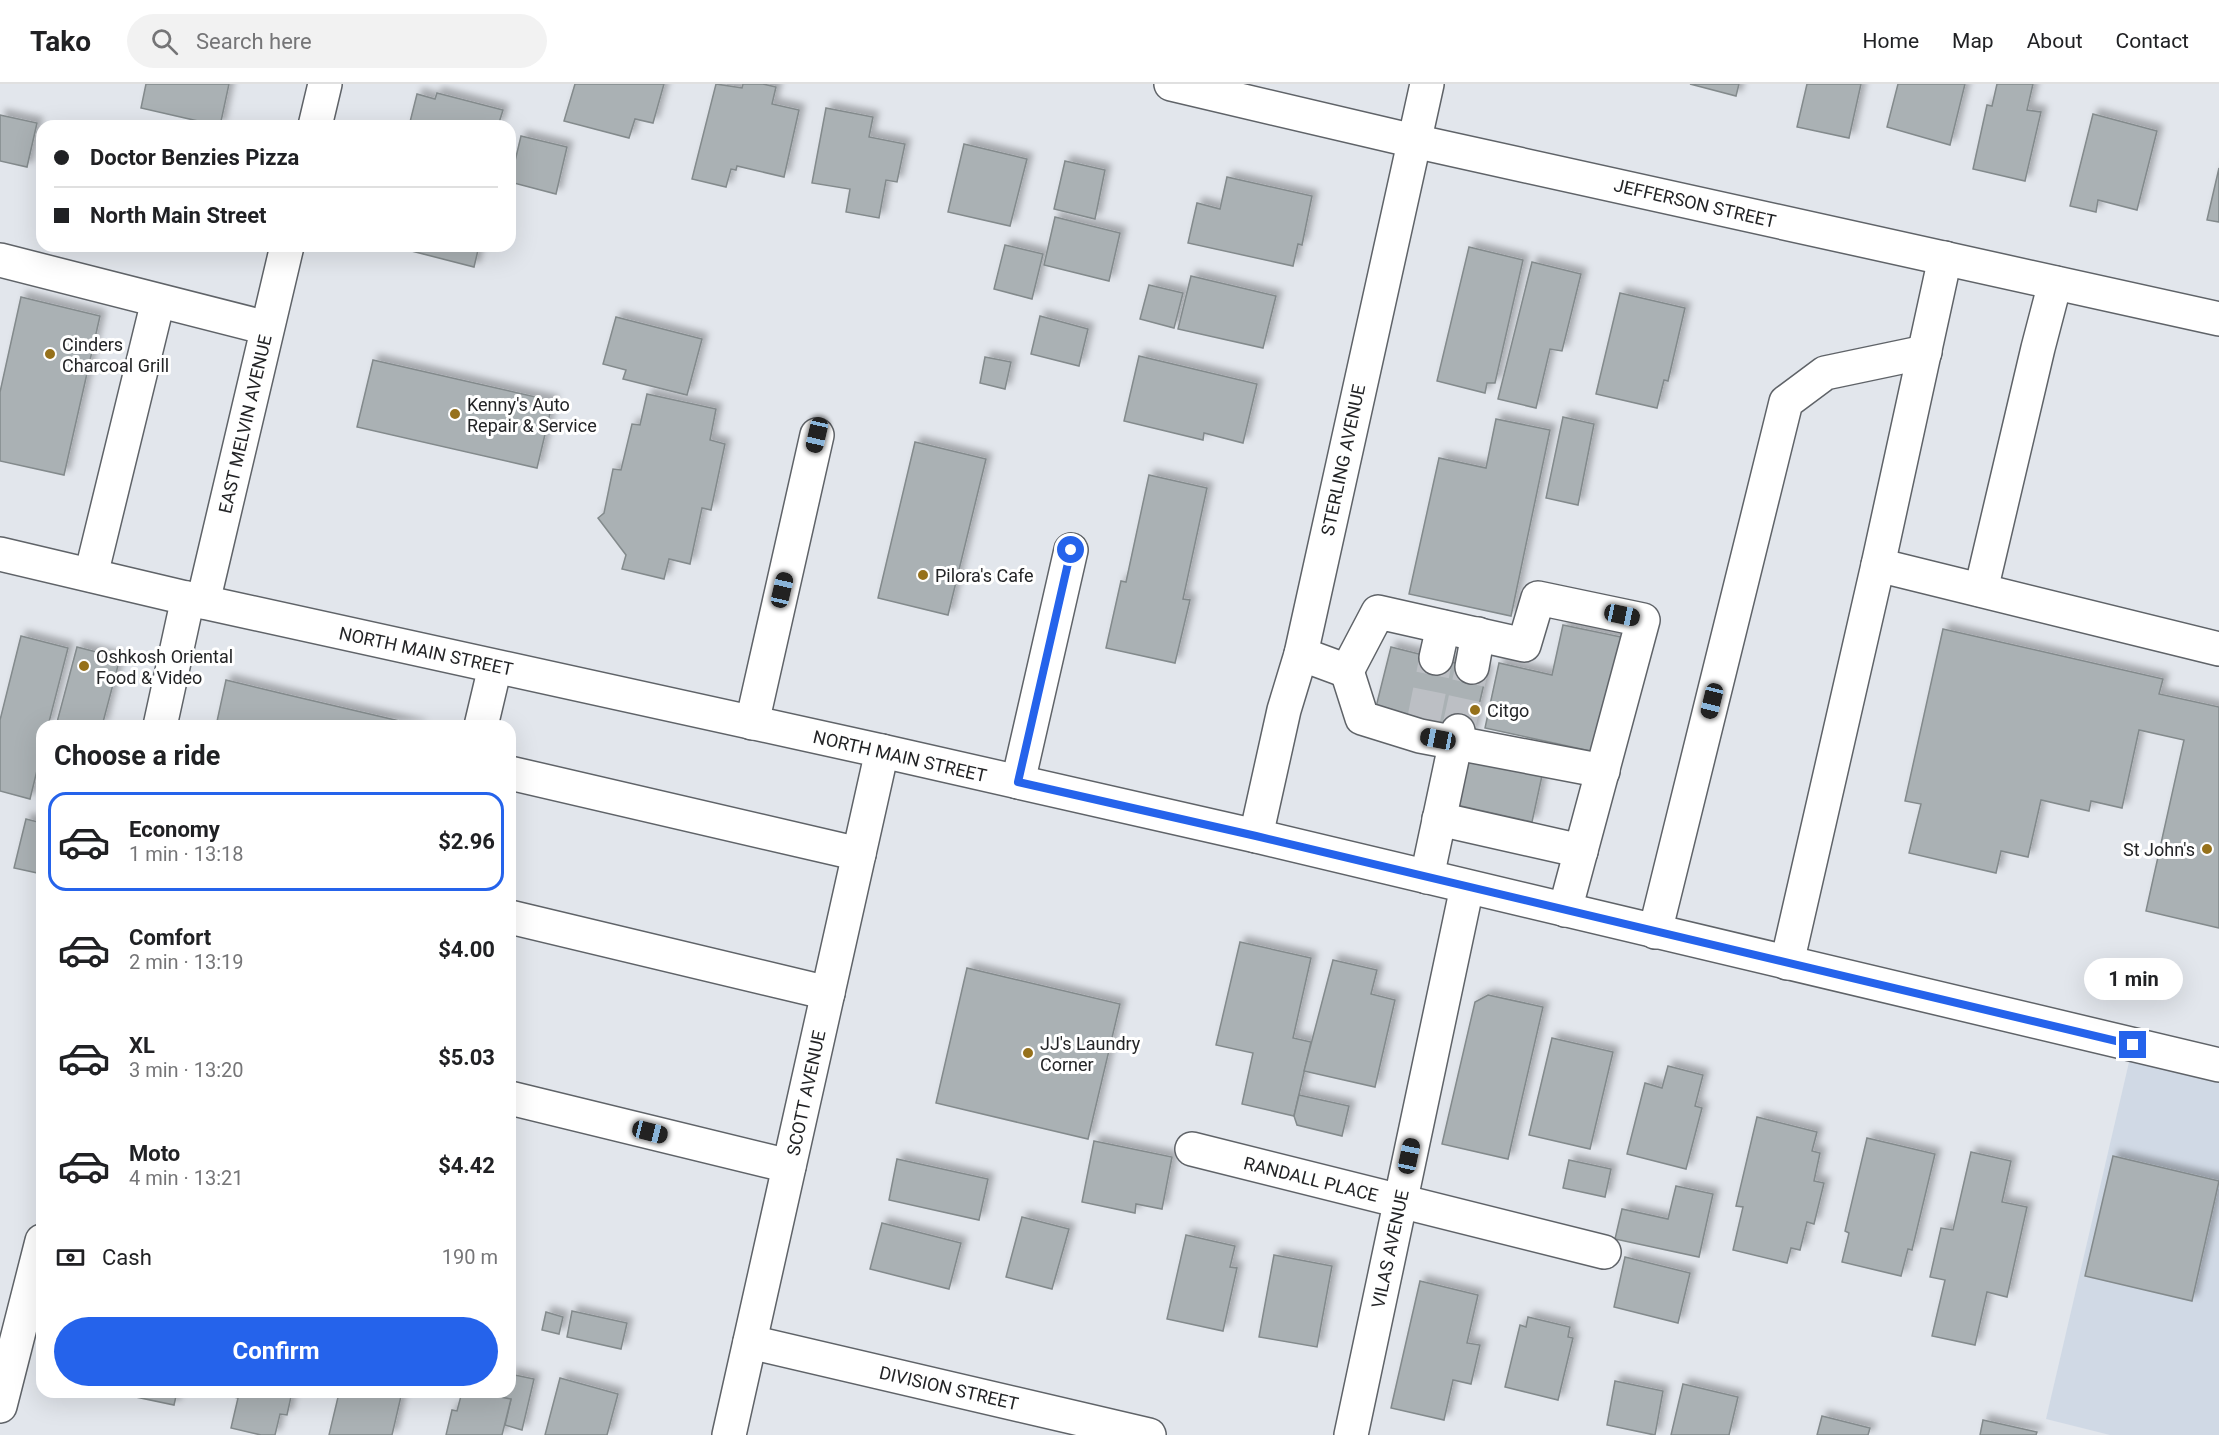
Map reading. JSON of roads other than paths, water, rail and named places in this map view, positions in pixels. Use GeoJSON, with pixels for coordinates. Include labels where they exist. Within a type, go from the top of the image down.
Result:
{"type":"FeatureCollection","features":[{"type":"Feature","properties":{"kind":"street"},"geometry":{"type":"LineString","coordinates":[[316,120],[325,84]]}},
{"type":"Feature","properties":{"kind":"street","name":"JEFFERSON STREET"},"geometry":{"type":"LineString","coordinates":[[1171,84],[1414,141],[2219,319]]}},
{"type":"Feature","properties":{"kind":"street","name":"STERLING AVENUE"},"geometry":{"type":"LineString","coordinates":[[1256,836],[1284,710],[1301,654],[1427,84]]}},
{"type":"Feature","properties":{"kind":"street","name":"EAST MELVIN AVENUE"},"geometry":{"type":"LineString","coordinates":[[162,720],[196,600],[286,252]]}},
{"type":"Feature","properties":{"kind":"street"},"geometry":{"type":"LineString","coordinates":[[1787,963],[1945,258]]}},
{"type":"Feature","properties":{"kind":"street"},"geometry":{"type":"LineString","coordinates":[[0,260],[267,328]]}},
{"type":"Feature","properties":{"kind":"street"},"geometry":{"type":"LineString","coordinates":[[1981,590],[2055,283]]}},
{"type":"Feature","properties":{"kind":"street"},"geometry":{"type":"LineString","coordinates":[[91,575],[158,301]]}},
{"type":"Feature","properties":{"kind":"street"},"geometry":{"type":"LineString","coordinates":[[1655,932],[1786,402],[1825,373],[1925,352]]}},
{"type":"Feature","properties":{"kind":"street"},"geometry":{"type":"LineString","coordinates":[[752,723],[817,435]]}},
{"type":"Feature","properties":{"kind":"street"},"geometry":{"type":"LineString","coordinates":[[1018,782],[1071,550]]}},
{"type":"Feature","properties":{"kind":"street","name":"NORTH MAIN STREET"},"geometry":{"type":"LineString","coordinates":[[0,554],[196,600],[1256,836],[2219,1065]]}},
{"type":"Feature","properties":{"kind":"street"},"geometry":{"type":"LineString","coordinates":[[1878,565],[2219,649]]}},
{"type":"Feature","properties":{"kind":"street"},"geometry":{"type":"LineString","coordinates":[[1565,910],[1643,620],[1538,598],[1524,645],[1378,612],[1347,671],[1362,718],[1421,729],[1602,771]]}},
{"type":"Feature","properties":{"kind":"street"},"geometry":{"type":"LineString","coordinates":[[1436,658],[1443,627]]}},
{"type":"Feature","properties":{"kind":"street"},"geometry":{"type":"LineString","coordinates":[[1472,667],[1478,634]]}},
{"type":"Feature","properties":{"kind":"street"},"geometry":{"type":"LineString","coordinates":[[1301,654],[1347,671]]}},
{"type":"Feature","properties":{"kind":"street"},"geometry":{"type":"LineString","coordinates":[[482,720],[495,667]]}},
{"type":"Feature","properties":{"kind":"street"},"geometry":{"type":"LineString","coordinates":[[1427,877],[1457,737]]}},
{"type":"Feature","properties":{"kind":"street","name":"SCOTT AVENUE"},"geometry":{"type":"LineString","coordinates":[[729,1435],[882,751]]}},
{"type":"Feature","properties":{"kind":"street"},"geometry":{"type":"LineString","coordinates":[[516,774],[859,854]]}},
{"type":"Feature","properties":{"kind":"street"},"geometry":{"type":"LineString","coordinates":[[1439,819],[1581,851]]}},
{"type":"Feature","properties":{"kind":"street","name":"VILAS AVENUE"},"geometry":{"type":"LineString","coordinates":[[1351,1435],[1467,887]]}},
{"type":"Feature","properties":{"kind":"street"},"geometry":{"type":"LineString","coordinates":[[516,918],[828,993]]}},
{"type":"Feature","properties":{"kind":"street"},"geometry":{"type":"LineString","coordinates":[[516,1099],[789,1166]]}},
{"type":"Feature","properties":{"kind":"street","name":"RANDALL PLACE"},"geometry":{"type":"LineString","coordinates":[[1192,1149],[1604,1252]]}},
{"type":"Feature","properties":{"kind":"street"},"geometry":{"type":"LineString","coordinates":[[0,1406],[36,1265]]}},
{"type":"Feature","properties":{"kind":"street","name":"DIVISION STREET"},"geometry":{"type":"LineString","coordinates":[[750,1342],[1149,1435]]}},
{"type":"Feature","properties":{"kind":"tunnel"},"geometry":{"type":"LineString","coordinates":[[1423,723],[1436,658]]}},
{"type":"Feature","properties":{"kind":"tunnel"},"geometry":{"type":"LineString","coordinates":[[1458,731],[1472,667]]}},
{"type":"Feature","properties":{"kind":"place","name":"Cinders Charcoal Grill"},"geometry":{"type":"Point","coordinates":[50,354]}},
{"type":"Feature","properties":{"kind":"place","name":"Kenny's Auto Repair & Service"},"geometry":{"type":"Point","coordinates":[455,414]}},
{"type":"Feature","properties":{"kind":"place","name":"Pilora's Cafe"},"geometry":{"type":"Point","coordinates":[923,575]}},
{"type":"Feature","properties":{"kind":"place","name":"Oshkosh Oriental Food & Video"},"geometry":{"type":"Point","coordinates":[84,666]}},
{"type":"Feature","properties":{"kind":"place","name":"Citgo"},"geometry":{"type":"Point","coordinates":[1475,710]}},
{"type":"Feature","properties":{"kind":"place","name":"St John's"},"geometry":{"type":"Point","coordinates":[2207,849]}},
{"type":"Feature","properties":{"kind":"place","name":"JJ's Laundry Corner"},"geometry":{"type":"Point","coordinates":[1028,1053]}}]}
